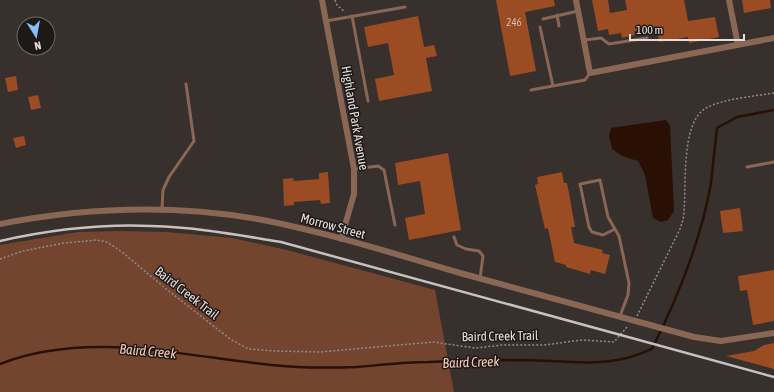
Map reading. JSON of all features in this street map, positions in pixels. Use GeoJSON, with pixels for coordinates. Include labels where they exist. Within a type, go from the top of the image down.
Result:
{"type":"FeatureCollection","features":[{"type":"Feature","properties":{"kind":"street","name":"Highland Park Avenue"},"geometry":{"type":"LineString","coordinates":[[322,0],[354,169],[354,194],[341,239]]}},
{"type":"Feature","properties":{"kind":"street"},"geometry":{"type":"LineString","coordinates":[[576,0],[590,73],[774,38]]}},
{"type":"Feature","properties":{"kind":"street"},"geometry":{"type":"LineString","coordinates":[[729,0],[738,45]]}},
{"type":"Feature","properties":{"kind":"street","name":"Morrow Street"},"geometry":{"type":"LineString","coordinates":[[0,224],[78,212],[162,209],[228,215],[263,220],[341,239],[633,322],[715,341],[738,340],[774,333]]}},
{"type":"Feature","properties":{"kind":"lane"},"geometry":{"type":"LineString","coordinates":[[326,21],[405,7]]}},
{"type":"Feature","properties":{"kind":"lane"},"geometry":{"type":"LineString","coordinates":[[543,19],[578,11]]}},
{"type":"Feature","properties":{"kind":"lane"},"geometry":{"type":"LineString","coordinates":[[557,15],[559,26]]}},
{"type":"Feature","properties":{"kind":"lane"},"geometry":{"type":"LineString","coordinates":[[352,16],[368,101]]}},
{"type":"Feature","properties":{"kind":"lane"},"geometry":{"type":"LineString","coordinates":[[540,27],[553,86]]}},
{"type":"Feature","properties":{"kind":"lane"},"geometry":{"type":"LineString","coordinates":[[584,40],[601,38],[609,44],[647,38]]}},
{"type":"Feature","properties":{"kind":"lane"},"geometry":{"type":"LineString","coordinates":[[531,90],[585,80],[590,73]]}},
{"type":"Feature","properties":{"kind":"lane"},"geometry":{"type":"LineString","coordinates":[[162,209],[163,190],[169,177],[194,142],[186,84]]}},
{"type":"Feature","properties":{"kind":"lane"},"geometry":{"type":"LineString","coordinates":[[747,167],[774,162]]}},
{"type":"Feature","properties":{"kind":"lane"},"geometry":{"type":"LineString","coordinates":[[354,169],[378,166],[384,170],[395,225]]}},
{"type":"Feature","properties":{"kind":"lane"},"geometry":{"type":"LineString","coordinates":[[615,229],[603,235],[592,232],[589,227],[580,184],[600,180],[608,217],[615,229],[619,236],[629,283],[628,295],[620,318]]}},
{"type":"Feature","properties":{"kind":"lane"},"geometry":{"type":"LineString","coordinates":[[454,237],[457,245],[479,251],[482,256],[480,279]]}},
{"type":"Feature","properties":{"kind":"path"},"geometry":{"type":"LineString","coordinates":[[335,0],[337,5],[345,11],[346,17]]}},
{"type":"Feature","properties":{"kind":"path","name":"Baird Creek Trail"},"geometry":{"type":"LineString","coordinates":[[0,259],[23,251],[64,243],[97,240],[107,242],[122,252],[230,339],[243,347],[264,350],[320,352],[433,342],[475,348],[503,345],[544,345],[582,340],[614,342],[633,322],[639,313],[682,224],[685,208],[688,145],[691,130],[697,117],[701,112],[710,106],[774,93]]}},
{"type":"Feature","properties":{"kind":"shaded area"},"geometry":{"type":"Polygon","coordinates":[[[666,120],[670,126],[674,211],[668,220],[661,222],[653,218],[645,175],[638,161],[622,156],[612,149],[609,136],[611,128],[666,120]]]}},
{"type":"Feature","properties":{"kind":"shaded area"},"geometry":{"type":"Polygon","coordinates":[[[78,232],[167,232],[232,238],[287,250],[435,290],[454,392],[0,392],[0,245],[78,232]]]}},
{"type":"Feature","properties":{"kind":"building"},"geometry":{"type":"Polygon","coordinates":[[[496,0],[554,0],[555,6],[525,12],[536,71],[510,76],[496,0]]]}},
{"type":"Feature","properties":{"kind":"building"},"geometry":{"type":"Polygon","coordinates":[[[592,0],[608,0],[610,13],[627,10],[625,0],[684,0],[688,21],[715,17],[719,37],[689,43],[688,37],[659,42],[657,27],[634,31],[635,35],[622,38],[621,33],[609,35],[608,29],[598,31],[592,0]]]}},
{"type":"Feature","properties":{"kind":"building"},"geometry":{"type":"Polygon","coordinates":[[[742,0],[770,0],[771,8],[744,13],[742,0]]]}},
{"type":"Feature","properties":{"kind":"building"},"geometry":{"type":"Polygon","coordinates":[[[418,16],[424,47],[434,45],[437,56],[426,58],[432,91],[379,101],[375,79],[394,75],[388,43],[368,47],[364,27],[418,16]]]}},
{"type":"Feature","properties":{"kind":"building"},"geometry":{"type":"Polygon","coordinates":[[[16,76],[18,90],[8,92],[5,78],[16,76]]]}},
{"type":"Feature","properties":{"kind":"building"},"geometry":{"type":"Polygon","coordinates":[[[38,95],[41,108],[31,110],[28,97],[38,95]]]}},
{"type":"Feature","properties":{"kind":"building"},"geometry":{"type":"Polygon","coordinates":[[[24,136],[26,145],[16,148],[13,138],[24,136]]]}},
{"type":"Feature","properties":{"kind":"building"},"geometry":{"type":"Polygon","coordinates":[[[448,153],[461,230],[409,240],[405,218],[425,214],[420,181],[398,185],[395,163],[448,153]]]}},
{"type":"Feature","properties":{"kind":"building"},"geometry":{"type":"Polygon","coordinates":[[[328,172],[330,203],[321,204],[320,200],[294,202],[294,205],[284,206],[283,179],[293,178],[294,181],[319,179],[319,173],[328,172]]]}},
{"type":"Feature","properties":{"kind":"building"},"geometry":{"type":"Polygon","coordinates":[[[562,172],[564,183],[567,183],[575,227],[571,227],[574,243],[603,250],[602,253],[610,255],[605,274],[591,270],[590,274],[555,262],[548,228],[545,229],[535,185],[538,184],[537,177],[562,172]]]}},
{"type":"Feature","properties":{"kind":"building"},"geometry":{"type":"Polygon","coordinates":[[[740,208],[743,231],[723,233],[720,211],[740,208]]]}},
{"type":"Feature","properties":{"kind":"building"},"geometry":{"type":"Polygon","coordinates":[[[774,270],[774,321],[753,325],[747,290],[740,291],[738,276],[774,270]]]}},
{"type":"Feature","properties":{"kind":"building"},"geometry":{"type":"Polygon","coordinates":[[[774,343],[774,369],[726,356],[754,351],[764,345],[774,343]]]}},
{"type":"Feature","properties":{"kind":"waterway","name":"Baird Creek"},"geometry":{"type":"LineString","coordinates":[[0,364],[33,354],[67,349],[101,347],[135,348],[271,365],[314,368],[357,367],[411,362],[491,360],[603,362],[627,358],[652,349],[688,268],[707,205],[717,128],[737,117],[774,110]]}},
{"type":"Feature","properties":{"kind":"railway"},"geometry":{"type":"LineString","coordinates":[[0,241],[75,229],[132,226],[200,230],[281,242],[774,377]]}}]}
